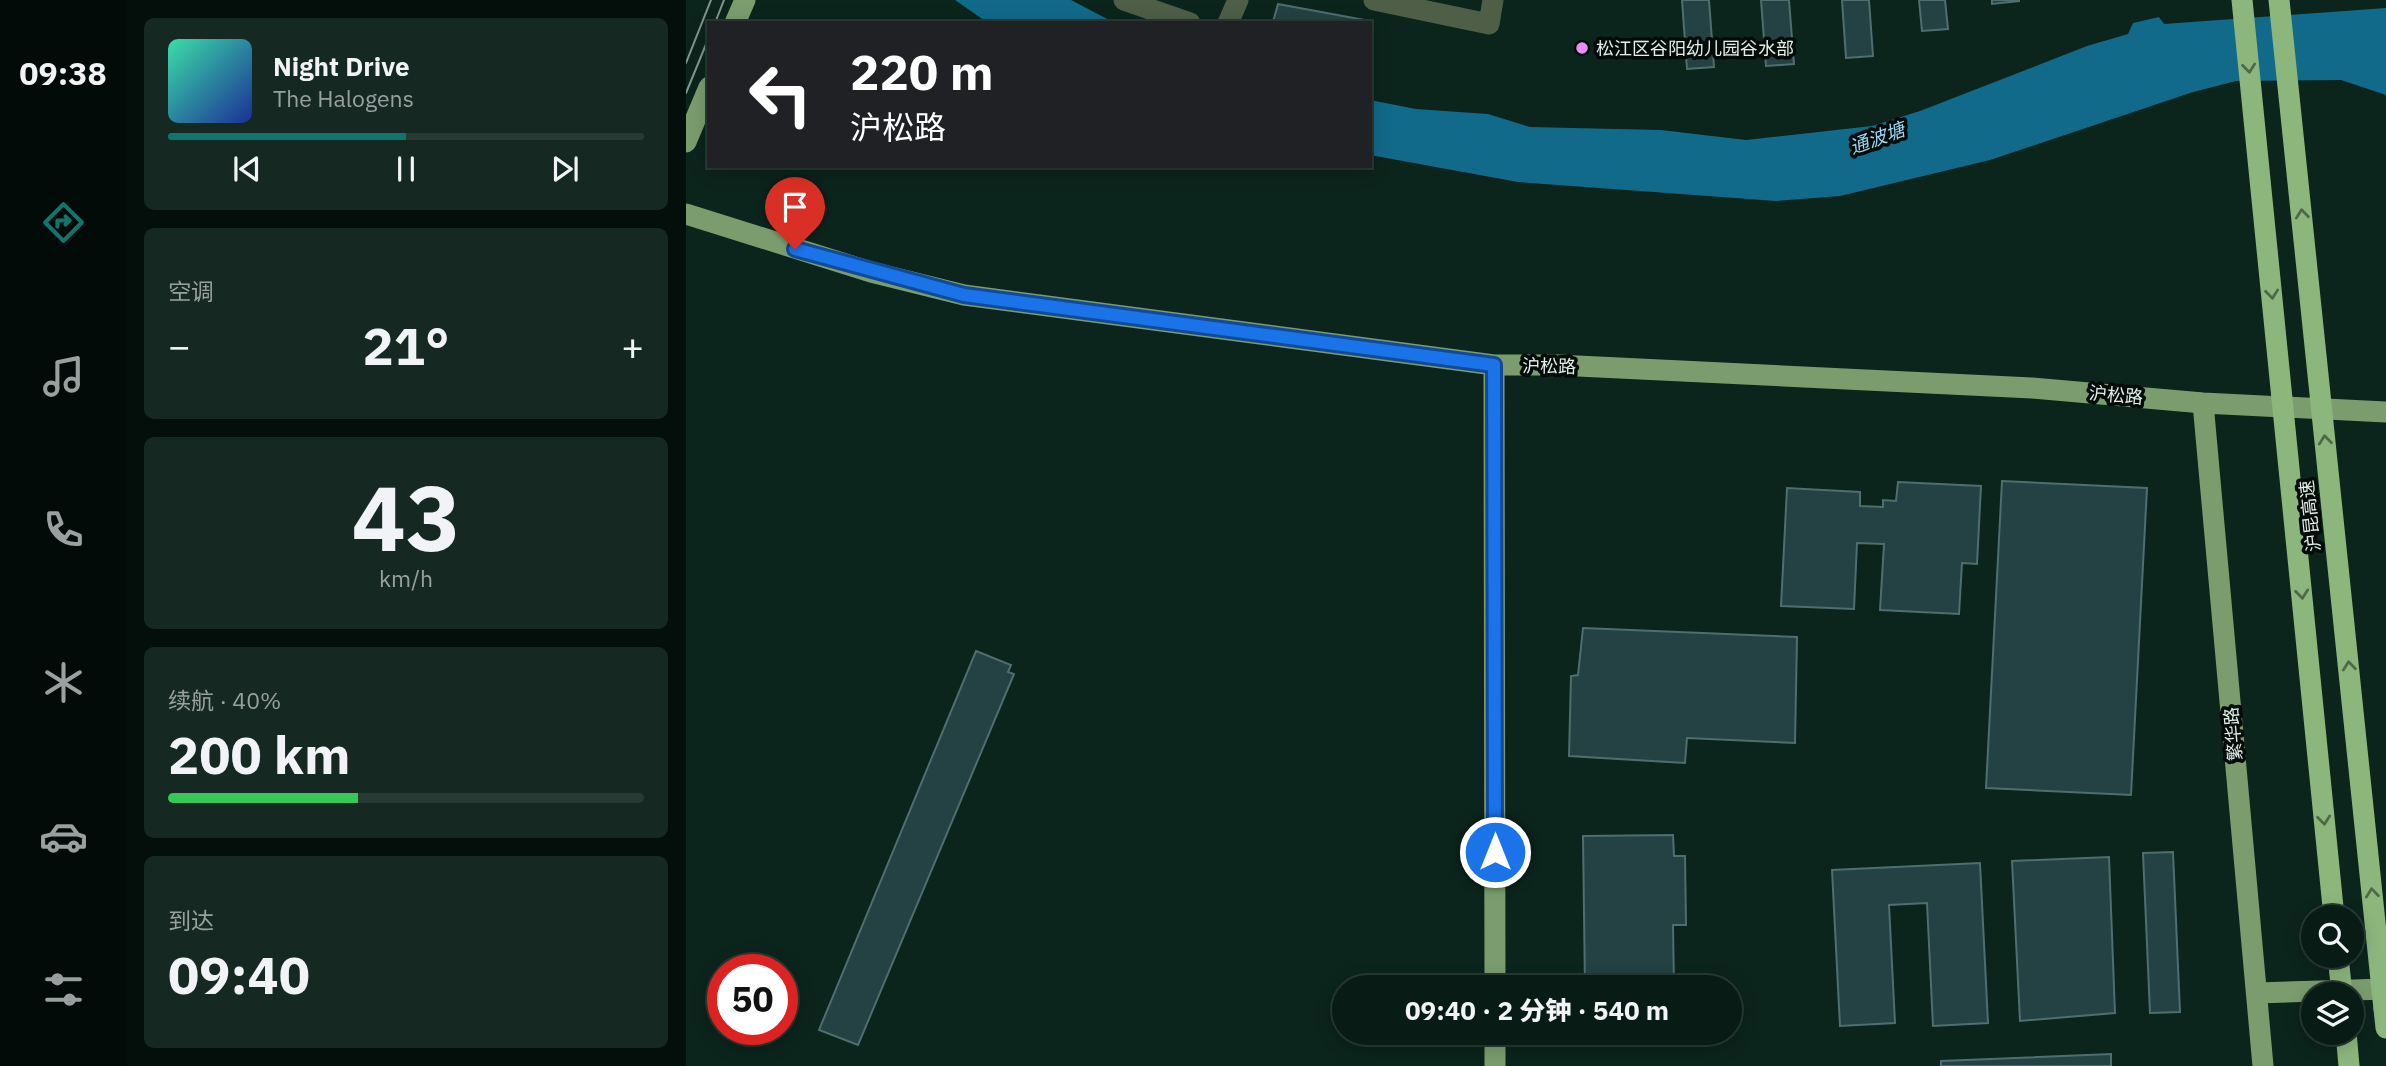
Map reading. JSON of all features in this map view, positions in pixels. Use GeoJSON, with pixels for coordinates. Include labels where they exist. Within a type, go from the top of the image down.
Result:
{"type":"FeatureCollection","features":[{"type":"Feature","properties":{"kind":"highway","name":"沪昆高速"},"geometry":{"type":"LineString","coordinates":[[2242,0],[2333,905]]}},
{"type":"Feature","properties":{"kind":"highway","name":"沪昆高速"},"geometry":{"type":"LineString","coordinates":[[2279,0],[2385,1009]]}},
{"type":"Feature","properties":{"kind":"highway"},"geometry":{"type":"LineString","coordinates":[[2347,1045],[2349,1066]]}},
{"type":"Feature","properties":{"kind":"main road"},"geometry":{"type":"LineString","coordinates":[[736,21],[745,0]]}},
{"type":"Feature","properties":{"kind":"main road"},"geometry":{"type":"LineString","coordinates":[[686,142],[707,92]]}},
{"type":"Feature","properties":{"kind":"main road","name":"沪松路"},"geometry":{"type":"LineString","coordinates":[[686,214],[871,272],[964,295],[1494,365],[1557,365],[2032,388],[2203,403],[2386,412]]}},
{"type":"Feature","properties":{"kind":"main road"},"geometry":{"type":"LineString","coordinates":[[1494,365],[1495,975]]}},
{"type":"Feature","properties":{"kind":"main road","name":"繁华路"},"geometry":{"type":"LineString","coordinates":[[2203,403],[2263,1066]]}},
{"type":"Feature","properties":{"kind":"main road"},"geometry":{"type":"LineString","coordinates":[[2257,993],[2385,1009]]}},
{"type":"Feature","properties":{"kind":"main road"},"geometry":{"type":"LineString","coordinates":[[1495,1045],[1495,1066]]}},
{"type":"Feature","properties":{"kind":"street"},"geometry":{"type":"LineString","coordinates":[[1124,0],[1184,21]]}},
{"type":"Feature","properties":{"kind":"street"},"geometry":{"type":"LineString","coordinates":[[1229,21],[1238,0]]}},
{"type":"Feature","properties":{"kind":"street"},"geometry":{"type":"LineString","coordinates":[[1374,0],[1489,24],[1493,0]]}},
{"type":"Feature","properties":{"kind":"water"},"geometry":{"type":"Polygon","coordinates":[[[955,0],[1071,0],[1111,21],[985,21],[955,0]]]}},
{"type":"Feature","properties":{"kind":"water","name":"通波塘"},"geometry":{"type":"Polygon","coordinates":[[[2386,8],[2386,95],[2341,80],[2236,81],[2193,92],[1990,160],[1840,196],[1776,201],[1518,182],[1372,155],[1372,100],[1416,109],[1488,114],[1530,127],[1661,130],[1746,140],[1872,126],[1920,111],[2087,46],[2128,34],[2133,23],[2159,17],[2164,24],[2386,8]]]}},
{"type":"Feature","properties":{"kind":"building"},"geometry":{"type":"Polygon","coordinates":[[[1682,0],[1709,0],[1714,67],[1687,69],[1682,0]]]}},
{"type":"Feature","properties":{"kind":"building"},"geometry":{"type":"Polygon","coordinates":[[[1761,0],[1789,0],[1794,64],[1766,66],[1761,0]]]}},
{"type":"Feature","properties":{"kind":"building"},"geometry":{"type":"Polygon","coordinates":[[[1842,0],[1869,0],[1873,56],[1846,58],[1842,0]]]}},
{"type":"Feature","properties":{"kind":"building"},"geometry":{"type":"Polygon","coordinates":[[[1919,0],[1945,0],[1948,29],[1922,31],[1919,0]]]}},
{"type":"Feature","properties":{"kind":"building"},"geometry":{"type":"Polygon","coordinates":[[[1992,0],[2019,0],[2019,1],[1992,4],[1992,0]]]}},
{"type":"Feature","properties":{"kind":"building"},"geometry":{"type":"Polygon","coordinates":[[[1278,4],[1370,21],[1273,21],[1278,4]]]}},
{"type":"Feature","properties":{"kind":"building"},"geometry":{"type":"Polygon","coordinates":[[[2002,481],[2147,488],[2131,795],[1986,788],[2002,481]]]}},
{"type":"Feature","properties":{"kind":"building"},"geometry":{"type":"Polygon","coordinates":[[[1898,482],[1981,486],[1977,564],[1962,563],[1959,614],[1880,610],[1884,544],[1857,543],[1854,609],[1781,606],[1787,488],[1860,492],[1860,506],[1883,507],[1883,500],[1896,501],[1898,482]]]}},
{"type":"Feature","properties":{"kind":"building"},"geometry":{"type":"Polygon","coordinates":[[[1583,628],[1797,637],[1795,743],[1687,738],[1685,763],[1569,756],[1571,676],[1578,675],[1583,628]]]}},
{"type":"Feature","properties":{"kind":"building"},"geometry":{"type":"Polygon","coordinates":[[[976,651],[1011,665],[1008,672],[1014,674],[858,1045],[819,1030],[976,651]]]}},
{"type":"Feature","properties":{"kind":"building"},"geometry":{"type":"Polygon","coordinates":[[[1673,835],[1674,856],[1685,856],[1686,925],[1673,925],[1674,975],[1585,975],[1583,836],[1673,835]]]}},
{"type":"Feature","properties":{"kind":"building"},"geometry":{"type":"Polygon","coordinates":[[[2173,852],[2180,1012],[2150,1013],[2143,853],[2173,852]]]}},
{"type":"Feature","properties":{"kind":"building"},"geometry":{"type":"Polygon","coordinates":[[[2109,857],[2115,1013],[2020,1021],[2012,861],[2109,857]]]}},
{"type":"Feature","properties":{"kind":"building"},"geometry":{"type":"Polygon","coordinates":[[[1980,863],[1988,1023],[1933,1026],[1927,903],[1889,905],[1895,1023],[1840,1026],[1832,870],[1980,863]]]}},
{"type":"Feature","properties":{"kind":"building"},"geometry":{"type":"Polygon","coordinates":[[[2111,1054],[2111,1066],[1941,1066],[1941,1061],[2111,1054]]]}},
{"type":"Feature","properties":{"kind":"tram line"},"geometry":{"type":"LineString","coordinates":[[686,63],[711,0]]}},
{"type":"Feature","properties":{"kind":"tram line"},"geometry":{"type":"LineString","coordinates":[[716,21],[724,0]]}},
{"type":"Feature","properties":{"kind":"tram line"},"geometry":{"type":"LineString","coordinates":[[686,93],[707,42]]}},
{"type":"Feature","properties":{"kind":"place","name":"松江区谷阳幼儿园谷水部"},"geometry":{"type":"Point","coordinates":[1582,48]}},
{"type":"Feature","properties":{"kind":"route"},"geometry":{"type":"LineString","coordinates":[[795,249],[871,272],[964,295],[1494,365],[1495,852]]}}]}
